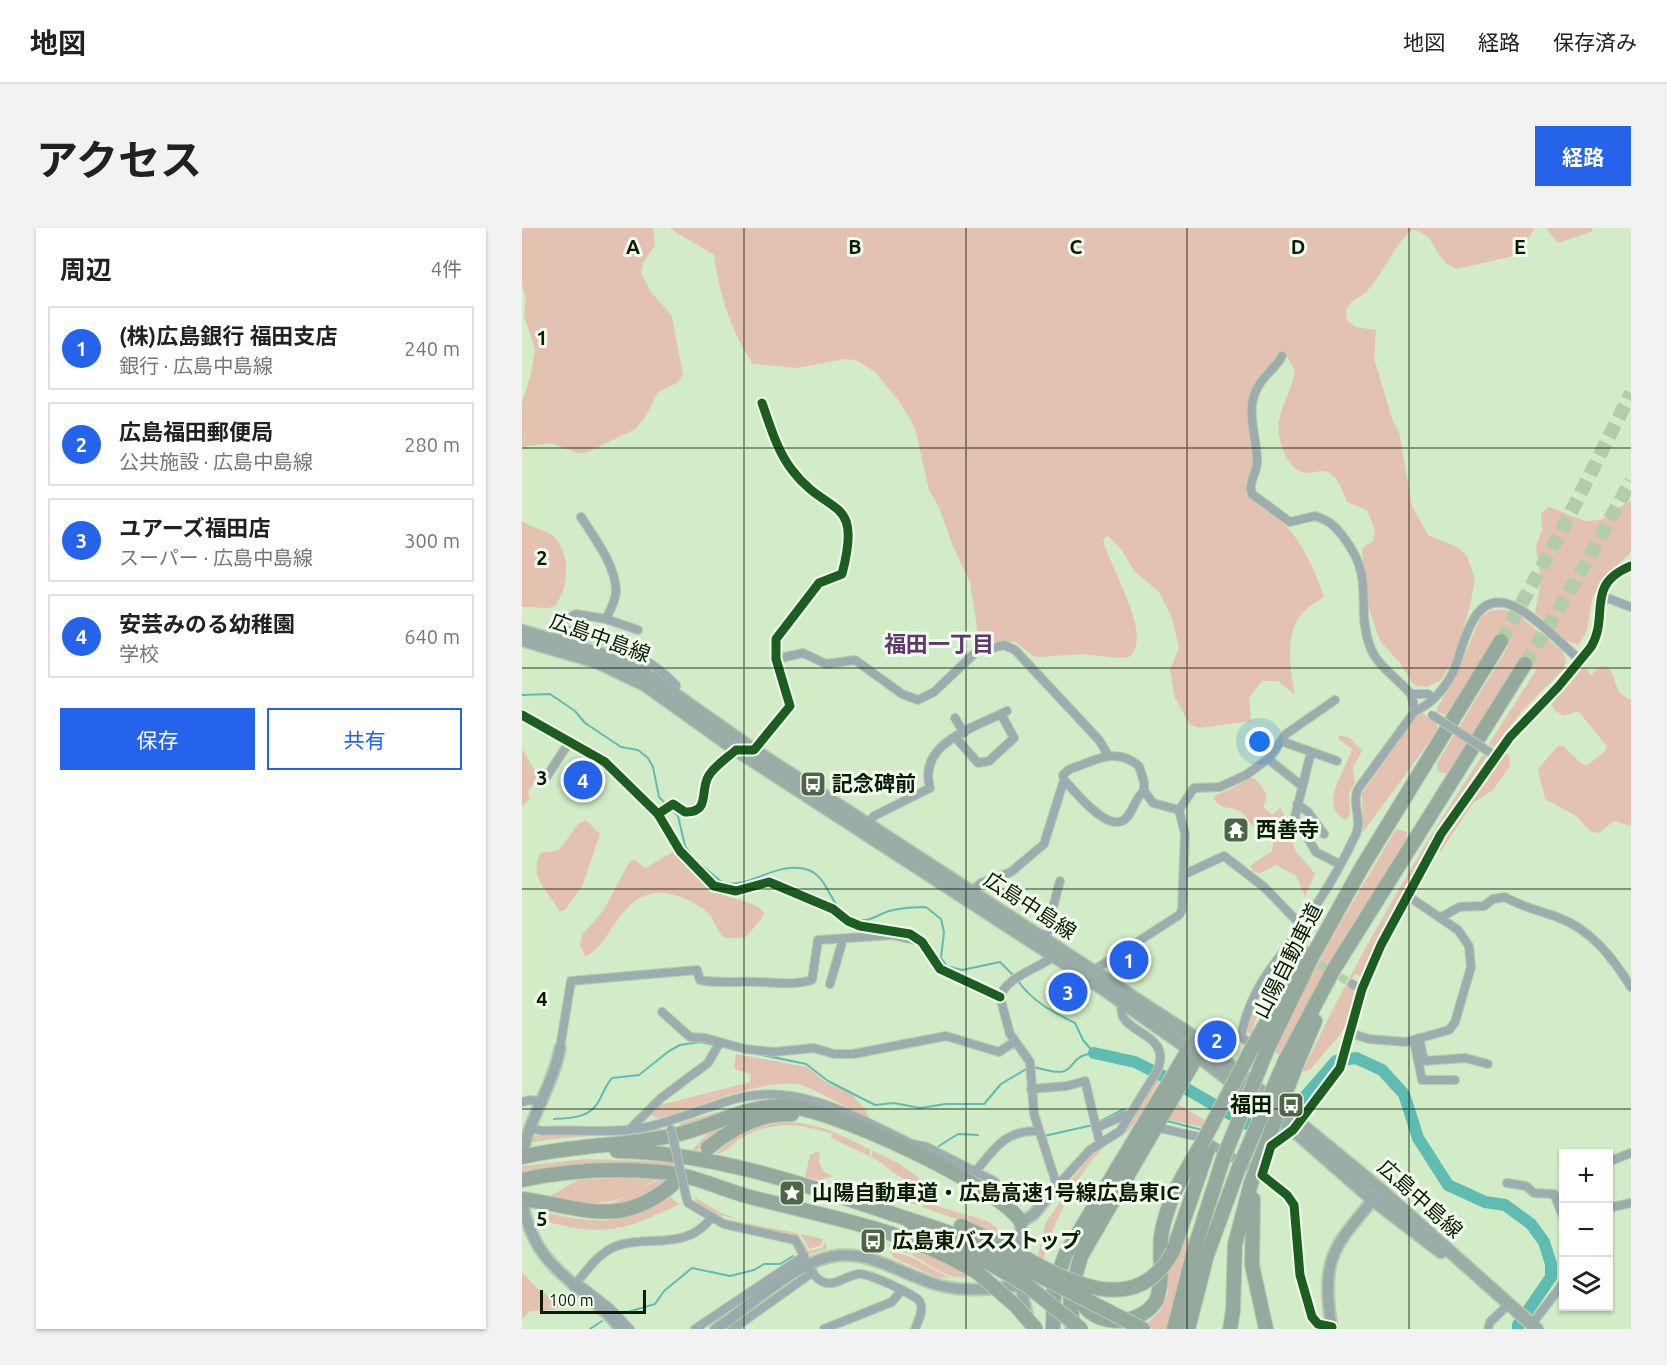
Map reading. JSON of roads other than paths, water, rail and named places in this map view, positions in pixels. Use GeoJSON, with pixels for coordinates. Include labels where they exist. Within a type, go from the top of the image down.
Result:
{"type":"FeatureCollection","features":[{"type":"Feature","properties":{"kind":"highway","name":"山陽自動車道"},"geometry":{"type":"LineString","coordinates":[[1174,1329],[1195,1246],[1262,1046],[1387,825],[1501,641]]}},
{"type":"Feature","properties":{"kind":"highway","name":"山陽自動車道"},"geometry":{"type":"LineString","coordinates":[[1188,1329],[1208,1255],[1238,1170],[1334,969],[1525,664]]}},
{"type":"Feature","properties":{"kind":"highway"},"geometry":{"type":"LineString","coordinates":[[845,1222],[904,1229],[989,1251],[1082,1286],[1106,1292],[1129,1290],[1149,1281],[1164,1267],[1173,1251],[1204,1147],[1235,1073],[1262,1046]]}},
{"type":"Feature","properties":{"kind":"highway"},"geometry":{"type":"LineString","coordinates":[[1053,1329],[1054,1288],[1065,1255],[1195,1049]]}},
{"type":"Feature","properties":{"kind":"highway"},"geometry":{"type":"LineString","coordinates":[[1073,1329],[1070,1295],[1076,1269],[1088,1241],[1195,1049]]}},
{"type":"Feature","properties":{"kind":"highway"},"geometry":{"type":"LineString","coordinates":[[1266,1329],[1257,1294],[1252,1257],[1251,1218],[1261,1155],[1290,1064]]}},
{"type":"Feature","properties":{"kind":"highway"},"geometry":{"type":"LineString","coordinates":[[522,1157],[562,1149],[661,1138],[754,1109],[795,1106],[820,1111],[846,1122],[969,1181],[1014,1211],[1021,1222]]}},
{"type":"Feature","properties":{"kind":"highway"},"geometry":{"type":"LineString","coordinates":[[708,1148],[724,1135],[752,1120],[786,1114],[808,1116],[844,1129],[965,1188],[1001,1201]]}},
{"type":"Feature","properties":{"kind":"highway"},"geometry":{"type":"LineString","coordinates":[[1076,1269],[1078,1298],[1082,1307],[1094,1320],[1102,1324],[1120,1326],[1146,1314],[1159,1292],[1161,1240],[1167,1211],[1178,1184],[1204,1147]]}},
{"type":"Feature","properties":{"kind":"highway"},"geometry":{"type":"LineString","coordinates":[[522,1157],[603,1150],[672,1155],[723,1165],[851,1200],[946,1230],[1143,1329]]}},
{"type":"Feature","properties":{"kind":"highway"},"geometry":{"type":"LineString","coordinates":[[522,1180],[601,1171],[666,1173],[921,1244],[978,1273],[1016,1306],[1036,1329]]}},
{"type":"Feature","properties":{"kind":"highway"},"geometry":{"type":"LineString","coordinates":[[1230,1329],[1233,1310],[1235,1244],[1256,1181]]}},
{"type":"Feature","properties":{"kind":"highway"},"geometry":{"type":"LineString","coordinates":[[523,1203],[606,1213],[638,1206],[672,1185]]}},
{"type":"Feature","properties":{"kind":"highway"},"geometry":{"type":"LineString","coordinates":[[989,1251],[1081,1329]]}},
{"type":"Feature","properties":{"kind":"highway"},"geometry":{"type":"LineString","coordinates":[[1064,1329],[1060,1289],[1065,1255]]}},
{"type":"Feature","properties":{"kind":"main road","name":"広島中島線"},"geometry":{"type":"LineString","coordinates":[[522,631],[639,669],[736,750],[751,754]]}},
{"type":"Feature","properties":{"kind":"main road","name":"広島中島線"},"geometry":{"type":"LineString","coordinates":[[522,640],[622,672],[672,698],[751,754],[1089,974],[1195,1049],[1296,1125]]}},
{"type":"Feature","properties":{"kind":"main road","name":"広島中島線"},"geometry":{"type":"LineString","coordinates":[[969,895],[1042,938],[1057,953]]}},
{"type":"Feature","properties":{"kind":"main road","name":"広島中島線"},"geometry":{"type":"LineString","coordinates":[[1089,974],[1122,1004],[1235,1073],[1377,1195],[1424,1241],[1476,1277],[1532,1325]]}},
{"type":"Feature","properties":{"kind":"street"},"geometry":{"type":"LineString","coordinates":[[1282,356],[1277,366],[1259,384],[1256,392],[1252,427],[1257,462],[1251,483],[1252,494],[1290,522],[1315,516],[1335,527],[1359,561],[1363,571],[1365,612],[1371,650],[1411,694],[1415,711]]}},
{"type":"Feature","properties":{"kind":"street"},"geometry":{"type":"LineString","coordinates":[[751,754],[790,706],[776,659],[776,639],[819,583],[842,574],[849,525],[844,514],[802,482],[790,468],[778,445],[762,403]]}},
{"type":"Feature","properties":{"kind":"street"},"geometry":{"type":"LineString","coordinates":[[581,517],[603,553],[615,586],[615,597],[606,619]]}},
{"type":"Feature","properties":{"kind":"street"},"geometry":{"type":"LineString","coordinates":[[1256,1181],[1271,1146],[1296,1125],[1341,1063],[1362,989],[1381,945],[1441,834],[1493,754],[1580,660],[1595,640],[1602,596],[1608,580],[1616,572],[1631,566]]}},
{"type":"Feature","properties":{"kind":"street"},"geometry":{"type":"LineString","coordinates":[[1602,596],[1631,607]]}},
{"type":"Feature","properties":{"kind":"street"},"geometry":{"type":"LineString","coordinates":[[1235,1073],[1252,1046],[1241,1036],[1246,1010],[1286,945],[1312,912],[1358,831],[1354,798],[1358,789],[1415,711],[1426,707],[1452,674],[1476,614],[1492,604],[1512,605],[1580,660]]}},
{"type":"Feature","properties":{"kind":"street"},"geometry":{"type":"LineString","coordinates":[[556,641],[562,622],[576,614],[606,619],[638,630]]}},
{"type":"Feature","properties":{"kind":"street"},"geometry":{"type":"LineString","coordinates":[[560,628],[605,640],[639,655],[676,685],[672,698]]}},
{"type":"Feature","properties":{"kind":"street"},"geometry":{"type":"LineString","coordinates":[[776,659],[803,653],[826,664],[855,660],[902,694],[918,700],[934,692],[975,653],[1004,645],[1015,650],[1099,740],[1108,755]]}},
{"type":"Feature","properties":{"kind":"street"},"geometry":{"type":"LineString","coordinates":[[1411,694],[1421,693],[1433,698]]}},
{"type":"Feature","properties":{"kind":"street"},"geometry":{"type":"LineString","coordinates":[[1089,974],[1179,915],[1185,834],[1179,810],[1194,788],[1220,788],[1268,759],[1293,728],[1335,700]]}},
{"type":"Feature","properties":{"kind":"street"},"geometry":{"type":"LineString","coordinates":[[1426,707],[1432,715],[1493,754]]}},
{"type":"Feature","properties":{"kind":"street"},"geometry":{"type":"LineString","coordinates":[[865,828],[874,816],[930,788],[926,774],[932,756],[938,748],[960,735],[1004,712],[1014,738],[989,761],[978,762],[960,735],[955,718]]}},
{"type":"Feature","properties":{"kind":"street"},"geometry":{"type":"LineString","coordinates":[[522,715],[605,762],[658,814],[680,851],[714,885],[736,891],[769,882],[832,909],[848,921],[860,926],[896,929],[910,934],[922,942],[940,969],[1000,997]]}},
{"type":"Feature","properties":{"kind":"street"},"geometry":{"type":"LineString","coordinates":[[547,776],[570,741]]}},
{"type":"Feature","properties":{"kind":"street"},"geometry":{"type":"LineString","coordinates":[[1281,741],[1337,761]]}},
{"type":"Feature","properties":{"kind":"street"},"geometry":{"type":"LineString","coordinates":[[658,814],[673,804],[685,812],[699,809],[703,805],[708,778],[736,750]]}},
{"type":"Feature","properties":{"kind":"street"},"geometry":{"type":"LineString","coordinates":[[1311,752],[1295,812],[1296,823],[1312,847],[1340,864]]}},
{"type":"Feature","properties":{"kind":"street"},"geometry":{"type":"LineString","coordinates":[[969,895],[981,883],[1011,872],[1044,844],[1067,770],[1108,755],[1133,761],[1139,766],[1144,791],[1122,821],[1114,822],[1098,815],[1064,780]]}},
{"type":"Feature","properties":{"kind":"street"},"geometry":{"type":"LineString","coordinates":[[1268,759],[1302,786]]}},
{"type":"Feature","properties":{"kind":"street"},"geometry":{"type":"LineString","coordinates":[[1144,791],[1153,803],[1179,810]]}},
{"type":"Feature","properties":{"kind":"street"},"geometry":{"type":"LineString","coordinates":[[1297,804],[1308,812],[1324,834]]}},
{"type":"Feature","properties":{"kind":"street"},"geometry":{"type":"LineString","coordinates":[[1183,875],[1224,856],[1264,887],[1301,925]]}},
{"type":"Feature","properties":{"kind":"street"},"geometry":{"type":"LineString","coordinates":[[1042,938],[1053,926],[1052,912],[1060,881]]}},
{"type":"Feature","properties":{"kind":"street"},"geometry":{"type":"LineString","coordinates":[[1348,1036],[1397,1042],[1416,1039],[1453,1027],[1471,966],[1469,946],[1464,937],[1408,896]]}},
{"type":"Feature","properties":{"kind":"street"},"geometry":{"type":"LineString","coordinates":[[1440,918],[1459,907],[1484,906],[1493,899],[1505,897],[1523,908],[1559,918],[1592,937],[1612,958],[1631,987]]}},
{"type":"Feature","properties":{"kind":"street"},"geometry":{"type":"LineString","coordinates":[[522,1157],[526,1135],[552,1081],[571,981],[697,970],[700,980],[715,983],[757,982],[798,985],[813,980],[818,940],[835,937],[843,939],[893,935],[922,942]]}},
{"type":"Feature","properties":{"kind":"street"},"geometry":{"type":"LineString","coordinates":[[830,984],[843,939]]}},
{"type":"Feature","properties":{"kind":"street"},"geometry":{"type":"LineString","coordinates":[[1286,945],[1295,950]]}},
{"type":"Feature","properties":{"kind":"street"},"geometry":{"type":"LineString","coordinates":[[1057,953],[1017,979],[1003,990],[1000,997],[1014,1042],[1030,1062],[1031,1089],[1038,1131],[1057,1186]]}},
{"type":"Feature","properties":{"kind":"street"},"geometry":{"type":"LineString","coordinates":[[1352,984],[1362,989]]}},
{"type":"Feature","properties":{"kind":"street"},"geometry":{"type":"LineString","coordinates":[[1030,1329],[1020,1285],[1021,1222],[1033,1215],[1057,1186],[1100,1143],[1120,1131],[1161,1061],[1159,1049],[1154,1042],[1123,1019],[1120,1013],[1122,1004]]}},
{"type":"Feature","properties":{"kind":"street"},"geometry":{"type":"LineString","coordinates":[[662,1012],[690,1037],[745,1049],[774,1052],[814,1048],[834,1054],[853,1054],[936,1036],[954,1037],[999,1052],[1014,1042]]}},
{"type":"Feature","properties":{"kind":"street"},"geometry":{"type":"LineString","coordinates":[[1416,1039],[1424,1061],[1465,1058],[1488,1064]]}},
{"type":"Feature","properties":{"kind":"street"},"geometry":{"type":"LineString","coordinates":[[1416,1039],[1422,1080],[1455,1080]]}},
{"type":"Feature","properties":{"kind":"street"},"geometry":{"type":"LineString","coordinates":[[629,1130],[661,1098],[708,1063],[720,1042]]}},
{"type":"Feature","properties":{"kind":"street"},"geometry":{"type":"LineString","coordinates":[[1031,1089],[1066,1086],[1085,1081],[1100,1143]]}},
{"type":"Feature","properties":{"kind":"street"},"geometry":{"type":"LineString","coordinates":[[526,1135],[543,1131],[629,1130],[670,1125],[746,1096],[800,1098],[837,1109],[912,1144],[927,1147],[976,1171],[1022,1199],[1057,1186]]}},
{"type":"Feature","properties":{"kind":"street"},"geometry":{"type":"LineString","coordinates":[[522,1102],[530,1100],[543,1102]]}},
{"type":"Feature","properties":{"kind":"street"},"geometry":{"type":"LineString","coordinates":[[1096,1128],[1125,1115]]}},
{"type":"Feature","properties":{"kind":"street"},"geometry":{"type":"LineString","coordinates":[[670,1125],[688,1203],[711,1218],[744,1229],[795,1240],[809,1265],[826,1283],[857,1274],[868,1275],[900,1292],[914,1295],[919,1301],[921,1311],[915,1329]]}},
{"type":"Feature","properties":{"kind":"street"},"geometry":{"type":"LineString","coordinates":[[1160,1128],[1199,1137],[1256,1181],[1287,1195],[1294,1205],[1300,1275],[1312,1317],[1318,1324],[1332,1328],[1327,1282],[1334,1251],[1356,1218],[1377,1195]]}},
{"type":"Feature","properties":{"kind":"street"},"geometry":{"type":"LineString","coordinates":[[976,1171],[998,1144],[1015,1133],[1038,1131]]}},
{"type":"Feature","properties":{"kind":"street"},"geometry":{"type":"LineString","coordinates":[[1613,1160],[1631,1153]]}},
{"type":"Feature","properties":{"kind":"street"},"geometry":{"type":"LineString","coordinates":[[1507,1183],[1526,1186],[1534,1193],[1554,1194],[1559,1206]]}},
{"type":"Feature","properties":{"kind":"street"},"geometry":{"type":"LineString","coordinates":[[523,1203],[541,1252],[621,1329]]}},
{"type":"Feature","properties":{"kind":"street"},"geometry":{"type":"LineString","coordinates":[[1613,1205],[1631,1203]]}},
{"type":"Feature","properties":{"kind":"street"},"geometry":{"type":"LineString","coordinates":[[575,1285],[600,1256],[611,1248],[622,1244],[653,1243],[684,1236],[697,1231],[711,1218]]}},
{"type":"Feature","properties":{"kind":"street"},"geometry":{"type":"LineString","coordinates":[[695,1329],[809,1265],[831,1257],[862,1256],[943,1287],[975,1290],[1020,1285]]}},
{"type":"Feature","properties":{"kind":"street"},"geometry":{"type":"LineString","coordinates":[[716,1329],[809,1265]]}},
{"type":"Feature","properties":{"kind":"street"},"geometry":{"type":"LineString","coordinates":[[733,1329],[809,1265]]}},
{"type":"Feature","properties":{"kind":"street"},"geometry":{"type":"LineString","coordinates":[[575,1285],[610,1308],[630,1329]]}},
{"type":"Feature","properties":{"kind":"street"},"geometry":{"type":"LineString","coordinates":[[1532,1325],[1559,1288]]}},
{"type":"Feature","properties":{"kind":"street"},"geometry":{"type":"LineString","coordinates":[[824,1329],[892,1302],[900,1292]]}},
{"type":"Feature","properties":{"kind":"street"},"geometry":{"type":"LineString","coordinates":[[1488,1329],[1490,1322],[1512,1306]]}},
{"type":"Feature","properties":{"kind":"waterway"},"geometry":{"type":"LineString","coordinates":[[522,695],[550,694],[575,711],[585,723],[621,747],[638,750],[648,758],[653,767],[659,797],[678,816],[685,846],[693,858],[723,883],[733,884],[779,870],[799,868],[818,876],[840,910],[858,920],[870,919],[894,910],[926,907],[941,919],[944,932],[941,958],[947,966],[962,970],[1000,962],[1015,977]]}},
{"type":"Feature","properties":{"kind":"waterway"},"geometry":{"type":"LineString","coordinates":[[1018,981],[1037,1001],[1075,1023],[1083,1040],[1094,1053]]}},
{"type":"Feature","properties":{"kind":"waterway"},"geometry":{"type":"LineString","coordinates":[[554,1119],[580,1116],[592,1110],[612,1078],[639,1075],[680,1045],[700,1042],[806,1064],[828,1081],[875,1105],[894,1103],[920,1108],[946,1104],[984,1104],[1001,1084],[1028,1068]]}},
{"type":"Feature","properties":{"kind":"waterway"},"geometry":{"type":"LineString","coordinates":[[1034,1067],[1060,1072],[1066,1070],[1084,1055],[1094,1053]]}},
{"type":"Feature","properties":{"kind":"waterway"},"geometry":{"type":"LineString","coordinates":[[1094,1053],[1135,1062],[1163,1076]]}},
{"type":"Feature","properties":{"kind":"waterway"},"geometry":{"type":"LineString","coordinates":[[1297,1106],[1336,1061],[1356,1058],[1382,1070],[1404,1094],[1418,1138],[1448,1185],[1485,1202],[1505,1205],[1531,1224],[1544,1242],[1551,1264],[1551,1277],[1518,1325],[1518,1329]]}},
{"type":"Feature","properties":{"kind":"waterway"},"geometry":{"type":"LineString","coordinates":[[1185,1088],[1265,1134],[1277,1129]]}},
{"type":"Feature","properties":{"kind":"waterway"},"geometry":{"type":"LineString","coordinates":[[1099,1122],[1124,1109]]}},
{"type":"Feature","properties":{"kind":"waterway"},"geometry":{"type":"LineString","coordinates":[[1167,1121],[1202,1130]]}},
{"type":"Feature","properties":{"kind":"waterway"},"geometry":{"type":"LineString","coordinates":[[1044,1136],[1093,1125]]}},
{"type":"Feature","properties":{"kind":"waterway"},"geometry":{"type":"LineString","coordinates":[[939,1146],[958,1134],[978,1135]]}},
{"type":"Feature","properties":{"kind":"waterway"},"geometry":{"type":"LineString","coordinates":[[628,1312],[655,1304],[664,1291],[692,1268],[730,1276],[754,1270],[764,1264],[780,1264],[793,1256]]}},
{"type":"Feature","properties":{"kind":"waterway"},"geometry":{"type":"LineString","coordinates":[[590,1329],[602,1321]]}},
{"type":"Feature","properties":{"kind":"tunnel"},"geometry":{"type":"LineString","coordinates":[[1501,641],[1560,534],[1631,393]]}},
{"type":"Feature","properties":{"kind":"tunnel"},"geometry":{"type":"LineString","coordinates":[[1525,664],[1586,563],[1631,481]]}},
{"type":"Feature","properties":{"kind":"tunnel"},"geometry":{"type":"LineString","coordinates":[[1309,958],[1352,984]]}},
{"type":"Feature","properties":{"kind":"place","name":"安芸みのる幼稚園"},"geometry":{"type":"Point","coordinates":[583,780]}},
{"type":"Feature","properties":{"kind":"place","name":"記念碑前"},"geometry":{"type":"Point","coordinates":[813,784]}},
{"type":"Feature","properties":{"kind":"place","name":"西善寺"},"geometry":{"type":"Point","coordinates":[1236,830]}},
{"type":"Feature","properties":{"kind":"place","name":"(株)広島銀行 福田支店"},"geometry":{"type":"Point","coordinates":[1129,960]}},
{"type":"Feature","properties":{"kind":"place","name":"ユアーズ福田店"},"geometry":{"type":"Point","coordinates":[1068,992]}},
{"type":"Feature","properties":{"kind":"place","name":"広島福田郵便局"},"geometry":{"type":"Point","coordinates":[1217,1040]}},
{"type":"Feature","properties":{"kind":"place","name":"福田"},"geometry":{"type":"Point","coordinates":[1291,1105]}},
{"type":"Feature","properties":{"kind":"place","name":"山陽自動車道・広島高速1号線広島東IC"},"geometry":{"type":"Point","coordinates":[792,1193]}},
{"type":"Feature","properties":{"kind":"place","name":"広島東バスストップ"},"geometry":{"type":"Point","coordinates":[873,1241]}},
{"type":"Feature","properties":{"kind":"district","name":"福田一丁目"},"geometry":{"type":"Point","coordinates":[939,644]}}]}
